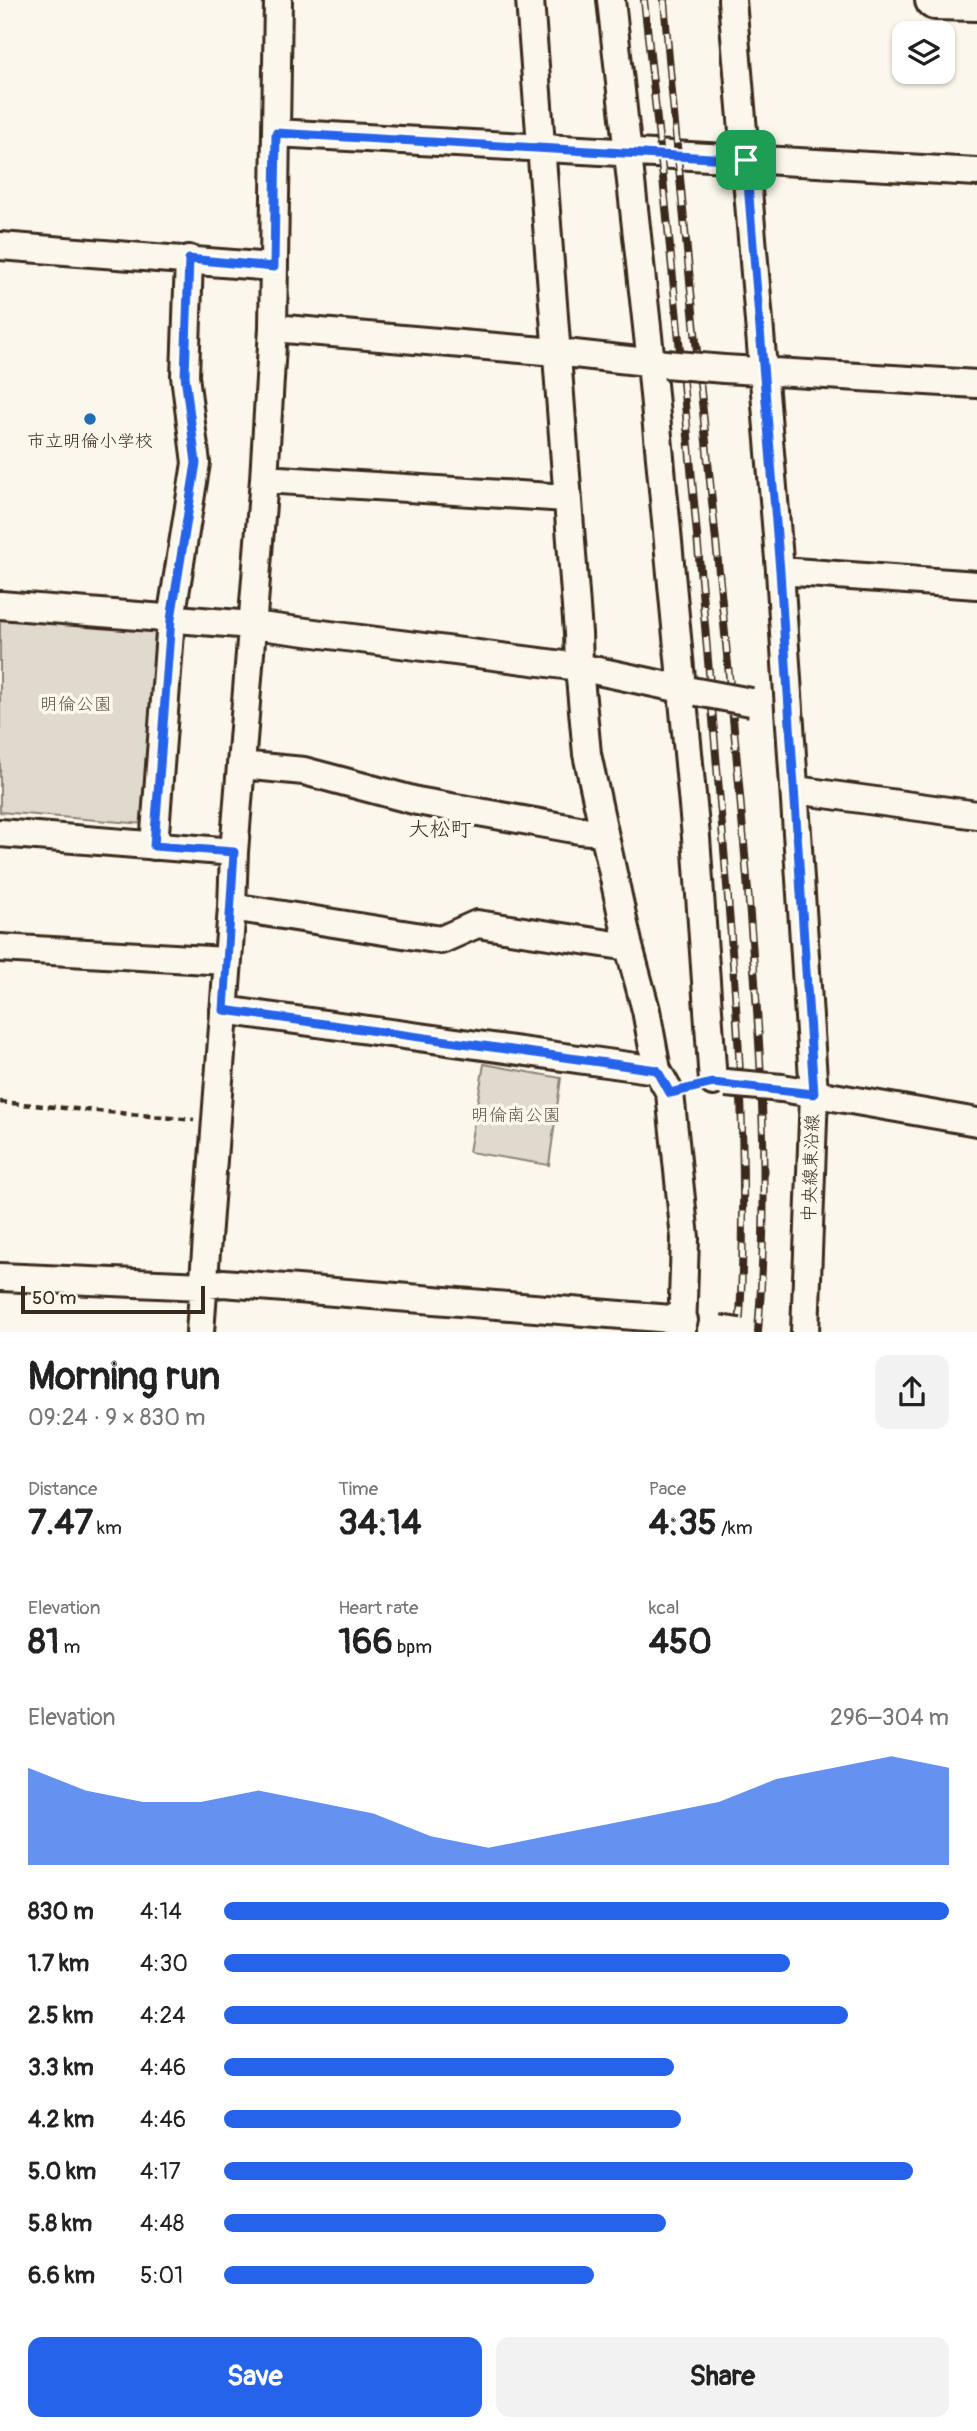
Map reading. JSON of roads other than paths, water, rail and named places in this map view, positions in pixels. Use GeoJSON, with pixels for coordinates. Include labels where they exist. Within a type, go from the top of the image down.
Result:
{"type":"FeatureCollection","features":[{"type":"Feature","properties":{"kind":"main road"},"geometry":{"type":"LineString","coordinates":[[935,0],[977,1]]}},
{"type":"Feature","properties":{"kind":"street"},"geometry":{"type":"LineString","coordinates":[[200,1332],[273,328],[278,0]]}},
{"type":"Feature","properties":{"kind":"street"},"geometry":{"type":"LineString","coordinates":[[530,0],[587,754],[629,947],[646,1010],[657,1070],[670,1093],[685,1238],[683,1326]]}},
{"type":"Feature","properties":{"kind":"street"},"geometry":{"type":"LineString","coordinates":[[611,0],[658,363],[689,690],[696,837],[720,1083]]}},
{"type":"Feature","properties":{"kind":"street","name":"中央線東沿線"},"geometry":{"type":"LineString","coordinates":[[732,0],[780,571],[814,1094],[805,1332]]}},
{"type":"Feature","properties":{"kind":"street"},"geometry":{"type":"LineString","coordinates":[[276,133],[977,172]]}},
{"type":"Feature","properties":{"kind":"street"},"geometry":{"type":"LineString","coordinates":[[0,246],[274,267]]}},
{"type":"Feature","properties":{"kind":"street"},"geometry":{"type":"LineString","coordinates":[[154,846],[171,619],[196,463],[185,376],[189,259]]}},
{"type":"Feature","properties":{"kind":"street"},"geometry":{"type":"LineString","coordinates":[[273,328],[724,369],[977,384]]}},
{"type":"Feature","properties":{"kind":"street"},"geometry":{"type":"LineString","coordinates":[[264,480],[566,498]]}},
{"type":"Feature","properties":{"kind":"street"},"geometry":{"type":"LineString","coordinates":[[780,571],[977,585]]}},
{"type":"Feature","properties":{"kind":"street"},"geometry":{"type":"LineString","coordinates":[[0,605],[252,625],[579,667],[751,702],[788,706]]}},
{"type":"Feature","properties":{"kind":"street"},"geometry":{"type":"LineString","coordinates":[[241,765],[304,771],[417,802],[603,832]]}},
{"type":"Feature","properties":{"kind":"street"},"geometry":{"type":"LineString","coordinates":[[796,790],[977,815]]}},
{"type":"Feature","properties":{"kind":"street"},"geometry":{"type":"LineString","coordinates":[[0,834],[234,852]]}},
{"type":"Feature","properties":{"kind":"street"},"geometry":{"type":"LineString","coordinates":[[232,907],[441,940],[477,924],[629,947]]}},
{"type":"Feature","properties":{"kind":"street"},"geometry":{"type":"LineString","coordinates":[[0,948],[226,961]]}},
{"type":"Feature","properties":{"kind":"street"},"geometry":{"type":"LineString","coordinates":[[224,1010],[657,1070]]}},
{"type":"Feature","properties":{"kind":"street"},"geometry":{"type":"LineString","coordinates":[[670,1093],[720,1083],[782,1088],[977,1122]]}},
{"type":"Feature","properties":{"kind":"street"},"geometry":{"type":"LineString","coordinates":[[0,1277],[203,1286],[223,1283],[729,1330]]}},
{"type":"Feature","properties":{"kind":"railway"},"geometry":{"type":"LineString","coordinates":[[644,0],[691,472],[734,971],[743,1188],[739,1332]]}},
{"type":"Feature","properties":{"kind":"railway"},"geometry":{"type":"LineString","coordinates":[[664,0],[731,696],[756,997],[764,1198],[758,1332]]}},
{"type":"Feature","properties":{"kind":"place","name":"市立明倫小学校"},"geometry":{"type":"Point","coordinates":[90,419]}},
{"type":"Feature","properties":{"kind":"district","name":"大松町"},"geometry":{"type":"Point","coordinates":[440,829]}},
{"type":"Feature","properties":{"kind":"park label","name":"明倫公園"},"geometry":{"type":"Point","coordinates":[76,704]}},
{"type":"Feature","properties":{"kind":"park label","name":"明倫南公園"},"geometry":{"type":"Point","coordinates":[516,1115]}}]}
